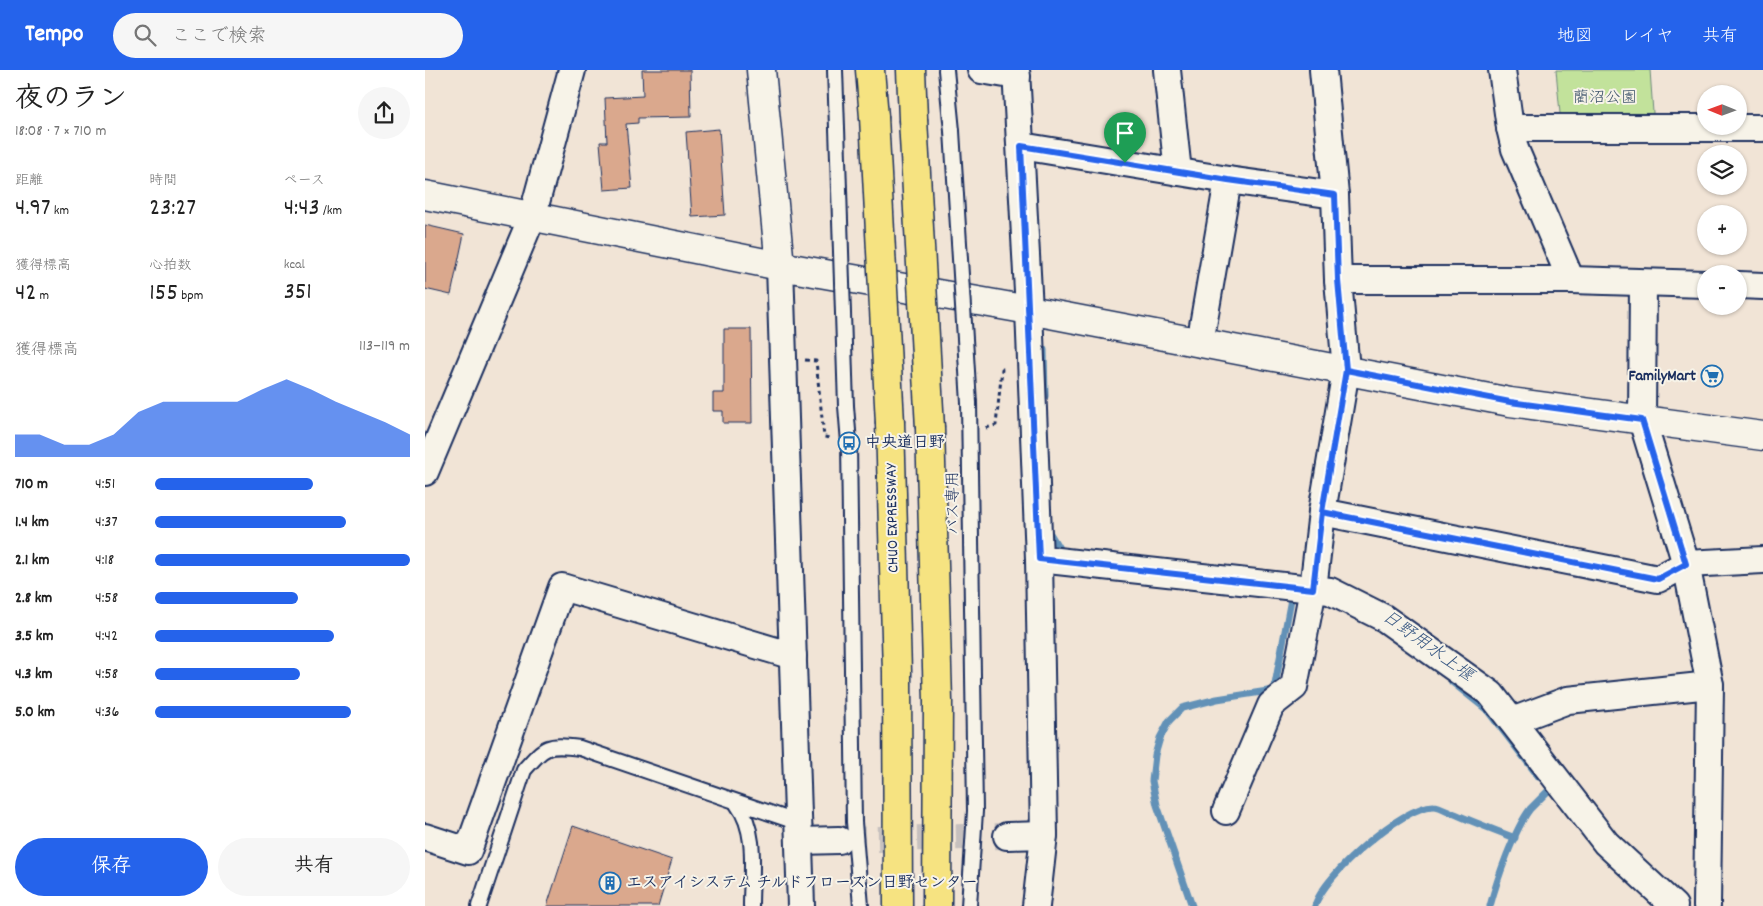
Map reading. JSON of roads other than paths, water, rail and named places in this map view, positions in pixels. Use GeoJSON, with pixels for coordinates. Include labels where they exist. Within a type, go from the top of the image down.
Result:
{"type":"FeatureCollection","features":[{"type":"Feature","properties":{"kind":"highway","name":"CHUO EXPRESSWAY"},"geometry":{"type":"LineString","coordinates":[[870,70],[890,423],[897,672],[898,906]]}},
{"type":"Feature","properties":{"kind":"highway"},"geometry":{"type":"LineString","coordinates":[[911,70],[930,428],[938,701],[937,906]]}},
{"type":"Feature","properties":{"kind":"street"},"geometry":{"type":"LineString","coordinates":[[425,472],[434,423],[532,217],[572,70]]}},
{"type":"Feature","properties":{"kind":"street"},"geometry":{"type":"LineString","coordinates":[[761,70],[780,266],[801,906]]}},
{"type":"Feature","properties":{"kind":"street"},"geometry":{"type":"LineString","coordinates":[[981,70],[1016,73],[1031,368],[1058,561],[1044,836],[1036,906]]}},
{"type":"Feature","properties":{"kind":"street"},"geometry":{"type":"LineString","coordinates":[[1167,70],[1177,172]]}},
{"type":"Feature","properties":{"kind":"street"},"geometry":{"type":"LineString","coordinates":[[1226,811],[1271,705],[1294,688],[1311,598],[1322,512],[1346,370],[1338,280],[1335,195],[1323,70]]}},
{"type":"Feature","properties":{"kind":"street"},"geometry":{"type":"LineString","coordinates":[[1502,70],[1510,128],[1515,149],[1571,280]]}},
{"type":"Feature","properties":{"kind":"street"},"geometry":{"type":"LineString","coordinates":[[1510,128],[1763,128]]}},
{"type":"Feature","properties":{"kind":"street"},"geometry":{"type":"LineString","coordinates":[[1021,146],[1228,180],[1335,195]]}},
{"type":"Feature","properties":{"kind":"street"},"geometry":{"type":"LineString","coordinates":[[1200,343],[1228,180]]}},
{"type":"Feature","properties":{"kind":"street"},"geometry":{"type":"LineString","coordinates":[[425,195],[780,266],[1029,310],[1510,402],[1763,436]]}},
{"type":"Feature","properties":{"kind":"street"},"geometry":{"type":"LineString","coordinates":[[1338,280],[1571,280],[1697,284]]}},
{"type":"Feature","properties":{"kind":"street"},"geometry":{"type":"LineString","coordinates":[[1643,283],[1642,420],[1686,564],[1710,685],[1707,906]]}},
{"type":"Feature","properties":{"kind":"street"},"geometry":{"type":"LineString","coordinates":[[1747,285],[1763,286]]}},
{"type":"Feature","properties":{"kind":"street"},"geometry":{"type":"LineString","coordinates":[[1322,512],[1658,579],[1686,564],[1763,560]]}},
{"type":"Feature","properties":{"kind":"street"},"geometry":{"type":"LineString","coordinates":[[1058,561],[1311,598],[1330,591],[1384,618],[1491,694],[1606,844],[1674,906]]}},
{"type":"Feature","properties":{"kind":"street"},"geometry":{"type":"LineString","coordinates":[[425,837],[469,851],[562,587],[793,656]]}},
{"type":"Feature","properties":{"kind":"street"},"geometry":{"type":"LineString","coordinates":[[1512,721],[1568,700],[1710,685]]}},
{"type":"Feature","properties":{"kind":"street"},"geometry":{"type":"LineString","coordinates":[[799,832],[839,840]]}},
{"type":"Feature","properties":{"kind":"street"},"geometry":{"type":"LineString","coordinates":[[1007,836],[1044,836]]}},
{"type":"Feature","properties":{"kind":"lane"},"geometry":{"type":"LineString","coordinates":[[835,70],[846,406],[849,443],[854,822],[861,906]]}},
{"type":"Feature","properties":{"kind":"lane","name":"バス専用"},"geometry":{"type":"LineString","coordinates":[[946,70],[952,131],[971,434],[975,811],[969,906]]}},
{"type":"Feature","properties":{"kind":"lane"},"geometry":{"type":"LineString","coordinates":[[479,906],[524,770],[538,754],[554,745],[579,748],[737,804],[799,832]]}},
{"type":"Feature","properties":{"kind":"lane"},"geometry":{"type":"LineString","coordinates":[[737,804],[745,815],[752,843],[751,906]]}},
{"type":"Feature","properties":{"kind":"waterway","name":"日野用水上堰"},"geometry":{"type":"LineString","coordinates":[[1044,350],[1045,396]]}},
{"type":"Feature","properties":{"kind":"waterway","name":"日野用水上堰"},"geometry":{"type":"LineString","coordinates":[[1048,530],[1063,555]]}},
{"type":"Feature","properties":{"kind":"waterway"},"geometry":{"type":"LineString","coordinates":[[1192,906],[1157,805],[1152,781],[1155,755],[1160,738],[1169,721],[1182,708],[1217,699],[1274,690],[1291,599]]}},
{"type":"Feature","properties":{"kind":"waterway","name":"日野用水上堰"},"geometry":{"type":"LineString","coordinates":[[1452,682],[1487,710],[1539,777]]}},
{"type":"Feature","properties":{"kind":"waterway"},"geometry":{"type":"LineString","coordinates":[[1490,906],[1518,829],[1530,809],[1549,790]]}},
{"type":"Feature","properties":{"kind":"waterway"},"geometry":{"type":"LineString","coordinates":[[1315,906],[1321,893],[1332,878],[1365,845],[1403,817],[1420,809],[1434,806],[1439,807],[1515,838]]}},
{"type":"Feature","properties":{"kind":"tunnel"},"geometry":{"type":"LineString","coordinates":[[839,840],[1007,836]]}},
{"type":"Feature","properties":{"kind":"place","name":"FamilyMart"},"geometry":{"type":"Point","coordinates":[1712,376]}},
{"type":"Feature","properties":{"kind":"place","name":"中央道日野"},"geometry":{"type":"Point","coordinates":[849,443]}},
{"type":"Feature","properties":{"kind":"place","name":"エスアイシステム チルドフローズン日野センター"},"geometry":{"type":"Point","coordinates":[610,883]}},
{"type":"Feature","properties":{"kind":"park label","name":"藺沼公園"},"geometry":{"type":"Point","coordinates":[1605,98]}}]}
